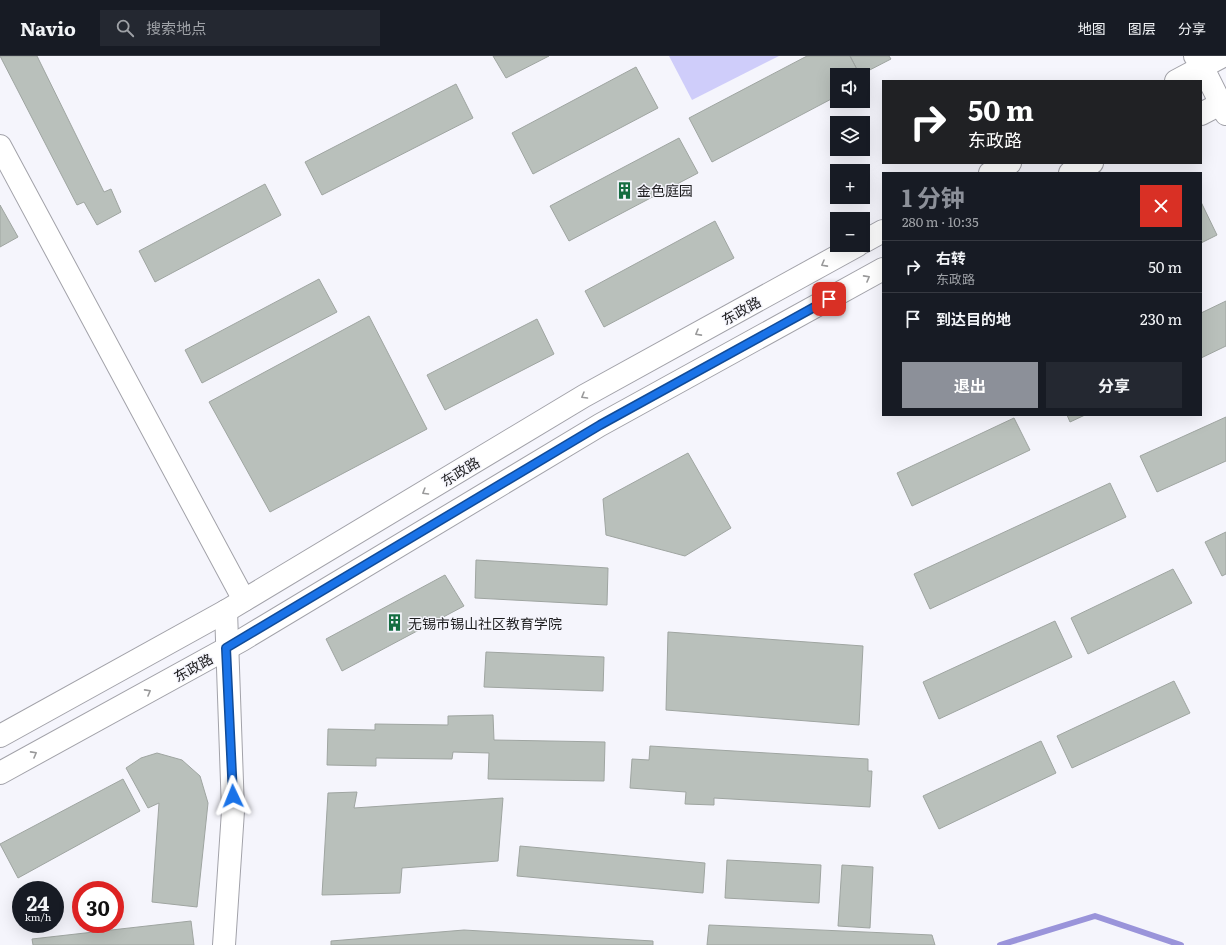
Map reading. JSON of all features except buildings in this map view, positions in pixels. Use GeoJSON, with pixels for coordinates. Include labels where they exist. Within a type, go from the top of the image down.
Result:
{"type":"FeatureCollection","features":[{"type":"Feature","properties":{"kind":"main road"},"geometry":{"type":"LineString","coordinates":[[1177,80],[1199,62],[1225,56]]}},
{"type":"Feature","properties":{"kind":"main road"},"geometry":{"type":"LineString","coordinates":[[1199,62],[1224,106],[1202,114]]}},
{"type":"Feature","properties":{"kind":"main road"},"geometry":{"type":"LineString","coordinates":[[0,146],[244,600]]}},
{"type":"Feature","properties":{"kind":"main road"},"geometry":{"type":"LineString","coordinates":[[992,172],[1008,164]]}},
{"type":"Feature","properties":{"kind":"main road"},"geometry":{"type":"LineString","coordinates":[[1072,172],[1090,164]]}},
{"type":"Feature","properties":{"kind":"main road"},"geometry":{"type":"LineString","coordinates":[[870,238],[882,232]]}},
{"type":"Feature","properties":{"kind":"main road","name":"东政路"},"geometry":{"type":"LineString","coordinates":[[0,736],[226,611],[584,396],[845,252]]}},
{"type":"Feature","properties":{"kind":"main road","name":"东政路"},"geometry":{"type":"LineString","coordinates":[[0,773],[226,648],[600,425],[882,270]]}},
{"type":"Feature","properties":{"kind":"main road"},"geometry":{"type":"LineString","coordinates":[[224,945],[233,811],[226,648],[226,611]]}},
{"type":"Feature","properties":{"kind":"shaded area"},"geometry":{"type":"Polygon","coordinates":[[[669,56],[779,56],[692,100],[669,56]]]}},
{"type":"Feature","properties":{"kind":"waterway"},"geometry":{"type":"LineString","coordinates":[[1000,945],[1095,916],[1181,945]]}},
{"type":"Feature","properties":{"kind":"place","name":"金色庭园"},"geometry":{"type":"Point","coordinates":[624,190]}},
{"type":"Feature","properties":{"kind":"place","name":"无锡市锡山社区教育学院"},"geometry":{"type":"Point","coordinates":[395,623]}},
{"type":"Feature","properties":{"kind":"route"},"geometry":{"type":"LineString","coordinates":[[233,796],[226,648],[242,640],[600,425],[829,299]]}}]}
